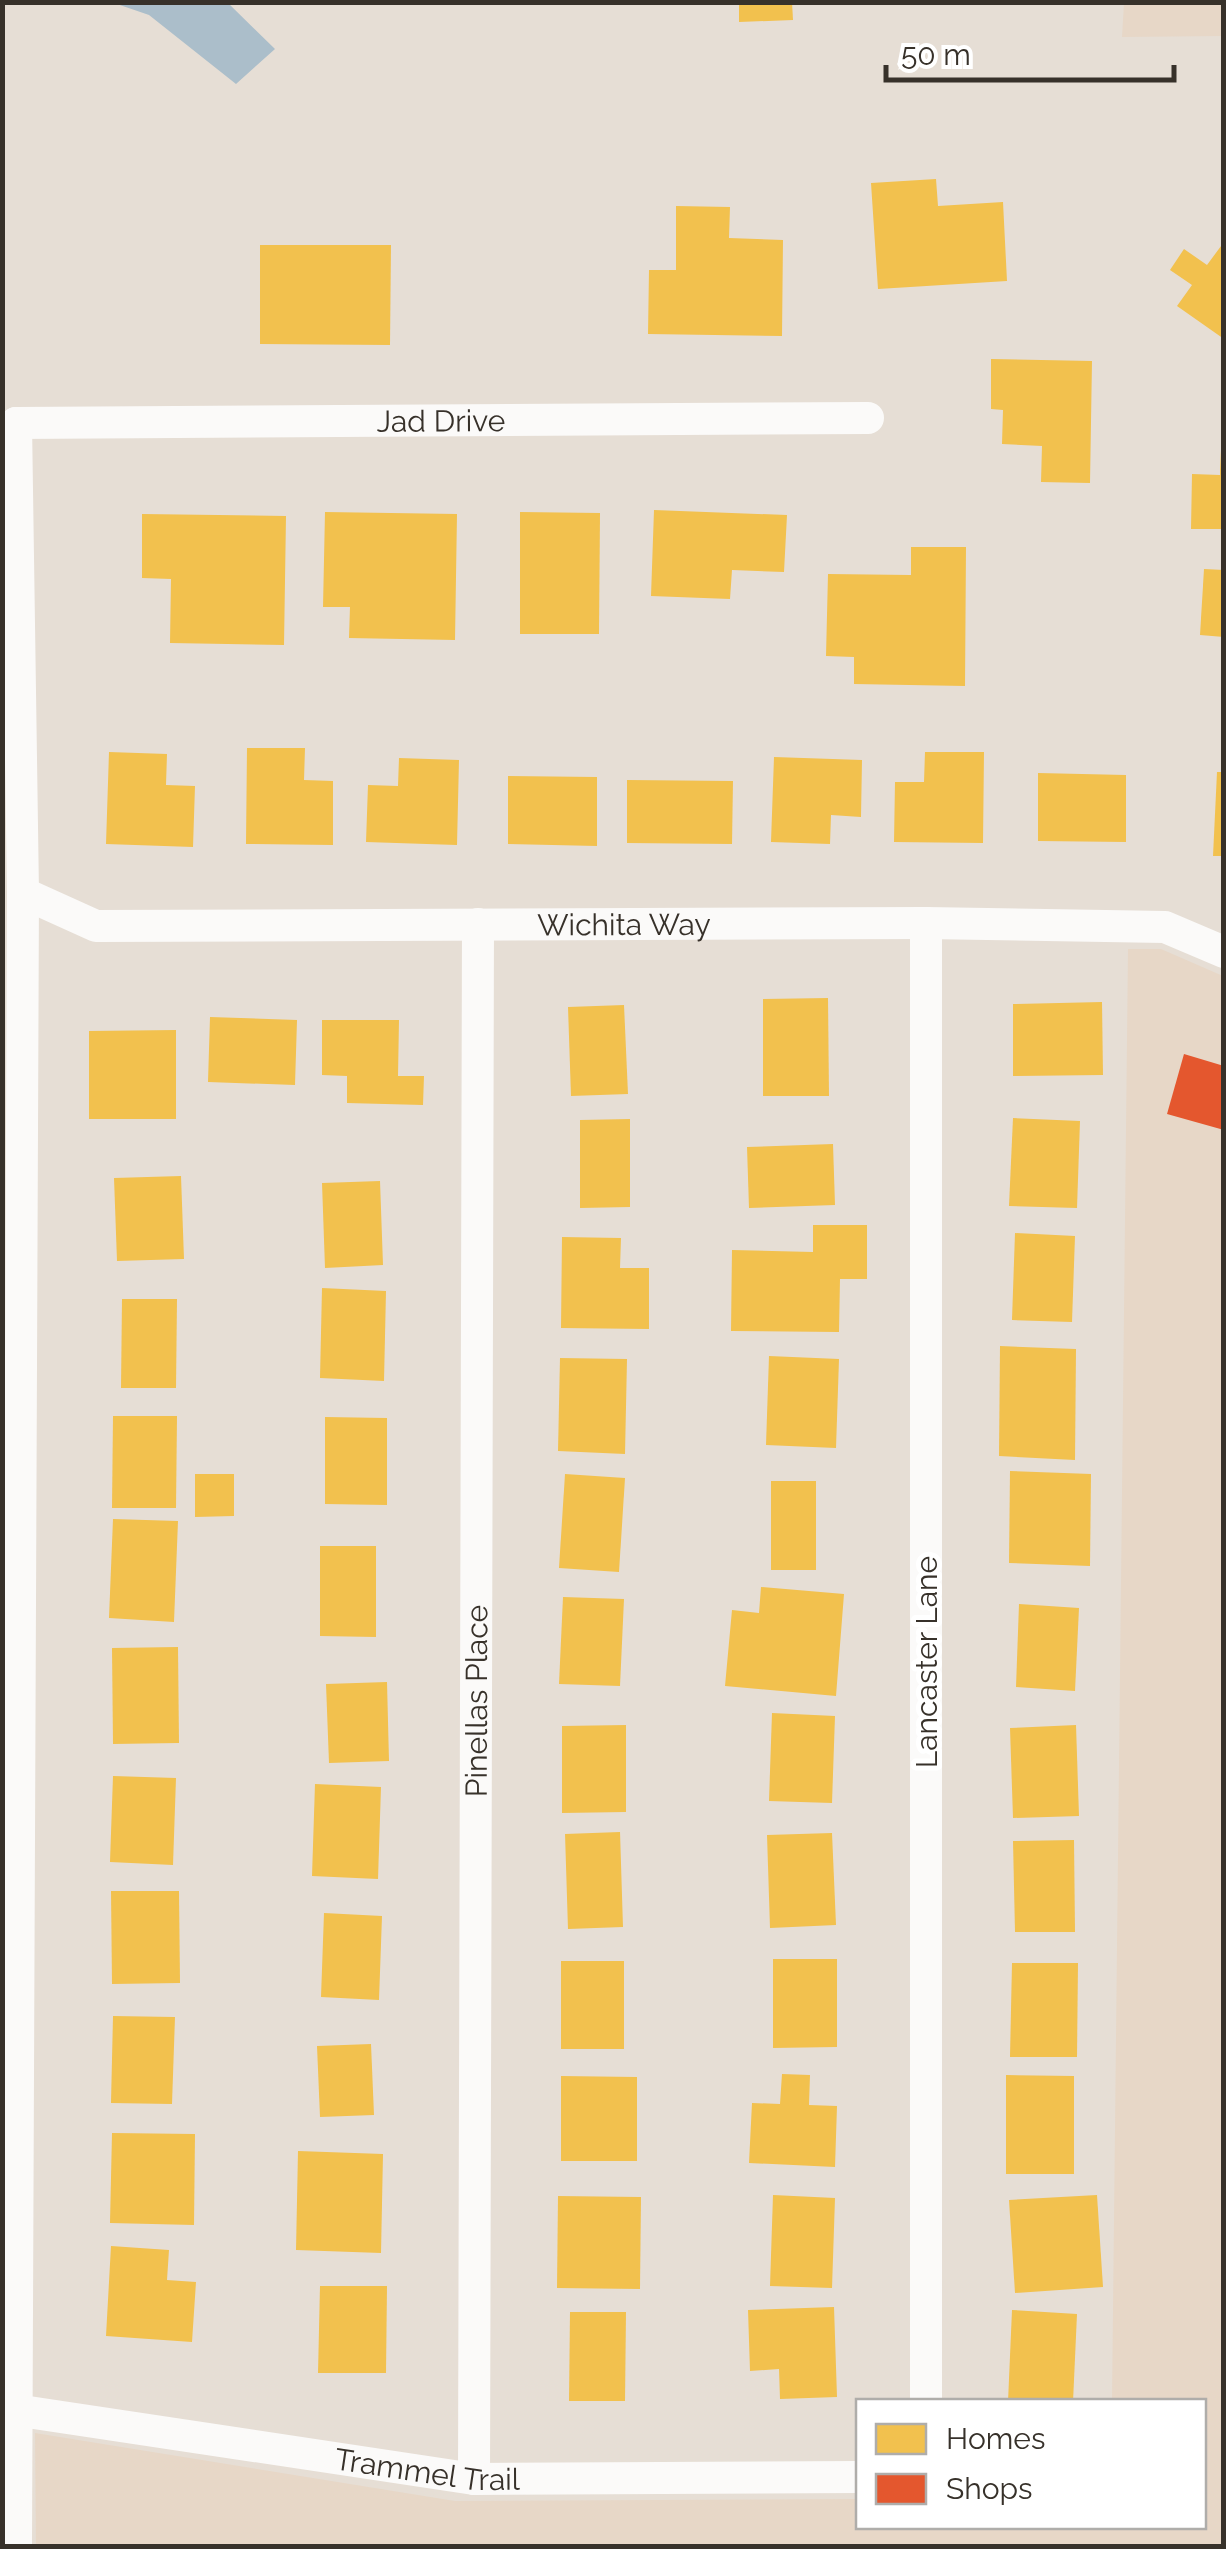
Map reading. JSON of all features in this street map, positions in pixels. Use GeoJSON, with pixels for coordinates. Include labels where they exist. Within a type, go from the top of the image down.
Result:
{"type":"FeatureCollection","features":[{"type":"Feature","properties":{"kind":"street","name":"Jad Drive"},"geometry":{"type":"LineString","coordinates":[[9,415],[868,418]]}},
{"type":"Feature","properties":{"kind":"street"},"geometry":{"type":"LineString","coordinates":[[9,415],[23,893],[9,2408],[16,2546]]}},
{"type":"Feature","properties":{"kind":"street","name":"Wichita Way"},"geometry":{"type":"LineString","coordinates":[[23,893],[96,926],[926,923],[1165,927],[1224,952]]}},
{"type":"Feature","properties":{"kind":"street","name":"Lancaster Lane"},"geometry":{"type":"LineString","coordinates":[[926,923],[926,2399]]}},
{"type":"Feature","properties":{"kind":"street","name":"Pinellas Place"},"geometry":{"type":"LineString","coordinates":[[474,2479],[478,924]]}},
{"type":"Feature","properties":{"kind":"street","name":"Trammel Trail"},"geometry":{"type":"LineString","coordinates":[[9,2408],[474,2479],[856,2476]]}},
{"type":"Feature","properties":{"kind":"shaded area"},"geometry":{"type":"Polygon","coordinates":[[[1124,3],[1223,3],[1223,36],[1122,37],[1124,3]]]}},
{"type":"Feature","properties":{"kind":"shaded area"},"geometry":{"type":"Polygon","coordinates":[[[1128,949],[1161,949],[1223,976],[1223,2546],[36,2546],[35,2433],[455,2501],[856,2499],[856,2529],[1206,2529],[1206,2399],[1112,2399],[1128,949]]]}},
{"type":"Feature","properties":{"kind":"water"},"geometry":{"type":"Polygon","coordinates":[[[114,3],[228,3],[275,49],[236,84],[149,15],[114,3]]]}},
{"type":"Feature","properties":{"kind":"building: Homes"},"geometry":{"type":"Polygon","coordinates":[[[739,2],[792,2],[793,20],[739,22],[739,2]]]}},
{"type":"Feature","properties":{"kind":"building: Homes"},"geometry":{"type":"Polygon","coordinates":[[[936,179],[938,206],[1003,202],[1007,281],[878,289],[871,183],[936,179]]]}},
{"type":"Feature","properties":{"kind":"building: Homes"},"geometry":{"type":"Polygon","coordinates":[[[676,206],[730,207],[729,238],[783,240],[782,336],[648,334],[649,270],[676,270],[676,206]]]}},
{"type":"Feature","properties":{"kind":"building: Homes"},"geometry":{"type":"Polygon","coordinates":[[[1224,242],[1224,339],[1177,306],[1192,285],[1170,270],[1184,249],[1207,265],[1224,242]]]}},
{"type":"Feature","properties":{"kind":"building: Homes"},"geometry":{"type":"Polygon","coordinates":[[[260,245],[391,245],[390,345],[260,344],[260,245]]]}},
{"type":"Feature","properties":{"kind":"building: Homes"},"geometry":{"type":"Polygon","coordinates":[[[991,359],[1092,361],[1090,483],[1041,482],[1042,446],[1002,444],[1003,410],[991,409],[991,359]]]}},
{"type":"Feature","properties":{"kind":"building: Homes"},"geometry":{"type":"Polygon","coordinates":[[[1220,450],[1224,529],[1191,529],[1192,474],[1220,475],[1220,450]]]}},
{"type":"Feature","properties":{"kind":"building: Homes"},"geometry":{"type":"Polygon","coordinates":[[[654,510],[787,515],[784,572],[732,570],[730,599],[651,596],[654,510]]]}},
{"type":"Feature","properties":{"kind":"building: Homes"},"geometry":{"type":"Polygon","coordinates":[[[325,512],[457,514],[455,640],[349,638],[350,607],[323,607],[325,512]]]}},
{"type":"Feature","properties":{"kind":"building: Homes"},"geometry":{"type":"Polygon","coordinates":[[[520,512],[600,513],[599,634],[520,634],[520,512]]]}},
{"type":"Feature","properties":{"kind":"building: Homes"},"geometry":{"type":"Polygon","coordinates":[[[142,514],[286,516],[284,645],[170,643],[171,579],[142,578],[142,514]]]}},
{"type":"Feature","properties":{"kind":"building: Homes"},"geometry":{"type":"Polygon","coordinates":[[[911,547],[966,547],[965,686],[854,684],[854,657],[826,656],[828,574],[911,575],[911,547]]]}},
{"type":"Feature","properties":{"kind":"building: Homes"},"geometry":{"type":"Polygon","coordinates":[[[1204,569],[1224,570],[1224,637],[1200,635],[1204,569]]]}},
{"type":"Feature","properties":{"kind":"building: Homes"},"geometry":{"type":"Polygon","coordinates":[[[247,748],[305,748],[304,780],[333,781],[333,845],[246,844],[247,748]]]}},
{"type":"Feature","properties":{"kind":"building: Homes"},"geometry":{"type":"Polygon","coordinates":[[[109,752],[167,754],[166,785],[195,786],[193,847],[106,844],[109,752]]]}},
{"type":"Feature","properties":{"kind":"building: Homes"},"geometry":{"type":"Polygon","coordinates":[[[925,752],[984,752],[983,843],[894,842],[895,782],[924,782],[925,752]]]}},
{"type":"Feature","properties":{"kind":"building: Homes"},"geometry":{"type":"Polygon","coordinates":[[[774,757],[862,760],[861,817],[831,815],[830,844],[771,842],[774,757]]]}},
{"type":"Feature","properties":{"kind":"building: Homes"},"geometry":{"type":"Polygon","coordinates":[[[399,758],[459,760],[457,845],[366,842],[368,785],[398,786],[399,758]]]}},
{"type":"Feature","properties":{"kind":"building: Homes"},"geometry":{"type":"Polygon","coordinates":[[[1217,772],[1224,772],[1224,856],[1213,856],[1217,772]]]}},
{"type":"Feature","properties":{"kind":"building: Homes"},"geometry":{"type":"Polygon","coordinates":[[[1038,773],[1126,775],[1126,842],[1038,841],[1038,773]]]}},
{"type":"Feature","properties":{"kind":"building: Homes"},"geometry":{"type":"Polygon","coordinates":[[[508,776],[597,777],[597,846],[508,844],[508,776]]]}},
{"type":"Feature","properties":{"kind":"building: Homes"},"geometry":{"type":"Polygon","coordinates":[[[627,780],[733,781],[732,844],[627,843],[627,780]]]}},
{"type":"Feature","properties":{"kind":"building: Homes"},"geometry":{"type":"Polygon","coordinates":[[[828,998],[829,1096],[763,1096],[763,999],[828,998]]]}},
{"type":"Feature","properties":{"kind":"building: Homes"},"geometry":{"type":"Polygon","coordinates":[[[1102,1002],[1103,1075],[1013,1076],[1013,1004],[1102,1002]]]}},
{"type":"Feature","properties":{"kind":"building: Homes"},"geometry":{"type":"Polygon","coordinates":[[[624,1005],[628,1094],[571,1096],[568,1007],[624,1005]]]}},
{"type":"Feature","properties":{"kind":"building: Homes"},"geometry":{"type":"Polygon","coordinates":[[[210,1017],[297,1020],[295,1085],[208,1082],[210,1017]]]}},
{"type":"Feature","properties":{"kind":"building: Homes"},"geometry":{"type":"Polygon","coordinates":[[[322,1020],[399,1020],[398,1076],[424,1076],[423,1105],[347,1103],[347,1076],[322,1075],[322,1020]]]}},
{"type":"Feature","properties":{"kind":"building: Homes"},"geometry":{"type":"Polygon","coordinates":[[[176,1030],[176,1119],[89,1119],[89,1031],[176,1030]]]}},
{"type":"Feature","properties":{"kind":"building: Homes"},"geometry":{"type":"Polygon","coordinates":[[[1013,1118],[1080,1121],[1077,1208],[1009,1206],[1013,1118]]]}},
{"type":"Feature","properties":{"kind":"building: Homes"},"geometry":{"type":"Polygon","coordinates":[[[630,1119],[630,1207],[580,1208],[580,1120],[630,1119]]]}},
{"type":"Feature","properties":{"kind":"building: Homes"},"geometry":{"type":"Polygon","coordinates":[[[833,1144],[835,1205],[749,1208],[747,1147],[833,1144]]]}},
{"type":"Feature","properties":{"kind":"building: Homes"},"geometry":{"type":"Polygon","coordinates":[[[181,1176],[184,1259],[117,1261],[114,1178],[181,1176]]]}},
{"type":"Feature","properties":{"kind":"building: Homes"},"geometry":{"type":"Polygon","coordinates":[[[380,1181],[383,1265],[325,1268],[322,1183],[380,1181]]]}},
{"type":"Feature","properties":{"kind":"building: Homes"},"geometry":{"type":"Polygon","coordinates":[[[813,1225],[867,1225],[867,1279],[840,1279],[839,1332],[731,1331],[732,1250],[813,1252],[813,1225]]]}},
{"type":"Feature","properties":{"kind":"building: Homes"},"geometry":{"type":"Polygon","coordinates":[[[1015,1233],[1075,1236],[1072,1322],[1012,1320],[1015,1233]]]}},
{"type":"Feature","properties":{"kind":"building: Homes"},"geometry":{"type":"Polygon","coordinates":[[[562,1237],[621,1238],[620,1268],[649,1268],[649,1329],[561,1328],[562,1237]]]}},
{"type":"Feature","properties":{"kind":"building: Homes"},"geometry":{"type":"Polygon","coordinates":[[[322,1288],[386,1291],[384,1381],[320,1378],[322,1288]]]}},
{"type":"Feature","properties":{"kind":"building: Homes"},"geometry":{"type":"Polygon","coordinates":[[[122,1299],[177,1299],[176,1388],[121,1388],[122,1299]]]}},
{"type":"Feature","properties":{"kind":"building: Homes"},"geometry":{"type":"Polygon","coordinates":[[[1000,1346],[1076,1349],[1075,1460],[999,1456],[1000,1346]]]}},
{"type":"Feature","properties":{"kind":"building: Homes"},"geometry":{"type":"Polygon","coordinates":[[[769,1356],[839,1359],[836,1448],[766,1445],[769,1356]]]}},
{"type":"Feature","properties":{"kind":"building: Homes"},"geometry":{"type":"Polygon","coordinates":[[[560,1358],[627,1359],[625,1454],[558,1451],[560,1358]]]}},
{"type":"Feature","properties":{"kind":"building: Homes"},"geometry":{"type":"Polygon","coordinates":[[[113,1416],[177,1416],[176,1508],[112,1508],[113,1416]]]}},
{"type":"Feature","properties":{"kind":"building: Homes"},"geometry":{"type":"Polygon","coordinates":[[[325,1417],[387,1418],[387,1505],[325,1504],[325,1417]]]}},
{"type":"Feature","properties":{"kind":"building: Homes"},"geometry":{"type":"Polygon","coordinates":[[[1010,1471],[1091,1474],[1090,1566],[1009,1563],[1010,1471]]]}},
{"type":"Feature","properties":{"kind":"building: Homes"},"geometry":{"type":"Polygon","coordinates":[[[195,1474],[234,1474],[234,1516],[195,1517],[195,1474]]]}},
{"type":"Feature","properties":{"kind":"building: Homes"},"geometry":{"type":"Polygon","coordinates":[[[565,1474],[625,1478],[619,1572],[559,1568],[565,1474]]]}},
{"type":"Feature","properties":{"kind":"building: Homes"},"geometry":{"type":"Polygon","coordinates":[[[771,1481],[816,1481],[816,1570],[771,1570],[771,1481]]]}},
{"type":"Feature","properties":{"kind":"building: Homes"},"geometry":{"type":"Polygon","coordinates":[[[113,1519],[178,1521],[174,1622],[109,1618],[113,1519]]]}},
{"type":"Feature","properties":{"kind":"building: Homes"},"geometry":{"type":"Polygon","coordinates":[[[320,1546],[376,1546],[376,1637],[320,1636],[320,1546]]]}},
{"type":"Feature","properties":{"kind":"building: Homes"},"geometry":{"type":"Polygon","coordinates":[[[761,1587],[844,1594],[836,1696],[725,1686],[732,1610],[759,1613],[761,1587]]]}},
{"type":"Feature","properties":{"kind":"building: Homes"},"geometry":{"type":"Polygon","coordinates":[[[563,1597],[624,1599],[620,1686],[559,1684],[563,1597]]]}},
{"type":"Feature","properties":{"kind":"building: Homes"},"geometry":{"type":"Polygon","coordinates":[[[1019,1604],[1079,1608],[1075,1691],[1016,1687],[1019,1604]]]}},
{"type":"Feature","properties":{"kind":"building: Homes"},"geometry":{"type":"Polygon","coordinates":[[[178,1647],[179,1743],[113,1744],[112,1648],[178,1647]]]}},
{"type":"Feature","properties":{"kind":"building: Homes"},"geometry":{"type":"Polygon","coordinates":[[[387,1682],[389,1761],[329,1763],[326,1684],[387,1682]]]}},
{"type":"Feature","properties":{"kind":"building: Homes"},"geometry":{"type":"Polygon","coordinates":[[[772,1713],[835,1716],[832,1803],[769,1801],[772,1713]]]}},
{"type":"Feature","properties":{"kind":"building: Homes"},"geometry":{"type":"Polygon","coordinates":[[[626,1725],[626,1812],[562,1813],[562,1726],[626,1725]]]}},
{"type":"Feature","properties":{"kind":"building: Homes"},"geometry":{"type":"Polygon","coordinates":[[[1076,1725],[1079,1816],[1013,1818],[1010,1728],[1076,1725]]]}},
{"type":"Feature","properties":{"kind":"building: Homes"},"geometry":{"type":"Polygon","coordinates":[[[113,1776],[176,1778],[173,1865],[110,1862],[113,1776]]]}},
{"type":"Feature","properties":{"kind":"building: Homes"},"geometry":{"type":"Polygon","coordinates":[[[315,1784],[381,1787],[378,1879],[312,1876],[315,1784]]]}},
{"type":"Feature","properties":{"kind":"building: Homes"},"geometry":{"type":"Polygon","coordinates":[[[620,1832],[623,1927],[568,1929],[565,1834],[620,1832]]]}},
{"type":"Feature","properties":{"kind":"building: Homes"},"geometry":{"type":"Polygon","coordinates":[[[832,1833],[836,1925],[770,1928],[767,1835],[832,1833]]]}},
{"type":"Feature","properties":{"kind":"building: Homes"},"geometry":{"type":"Polygon","coordinates":[[[1074,1840],[1075,1932],[1015,1932],[1013,1841],[1074,1840]]]}},
{"type":"Feature","properties":{"kind":"building: Homes"},"geometry":{"type":"Polygon","coordinates":[[[111,1891],[179,1891],[180,1983],[112,1984],[111,1891]]]}},
{"type":"Feature","properties":{"kind":"building: Homes"},"geometry":{"type":"Polygon","coordinates":[[[324,1913],[382,1916],[379,2000],[321,1997],[324,1913]]]}},
{"type":"Feature","properties":{"kind":"building: Homes"},"geometry":{"type":"Polygon","coordinates":[[[773,1959],[837,1959],[837,2047],[773,2048],[773,1959]]]}},
{"type":"Feature","properties":{"kind":"building: Homes"},"geometry":{"type":"Polygon","coordinates":[[[561,1961],[624,1961],[624,2049],[561,2049],[561,1961]]]}},
{"type":"Feature","properties":{"kind":"building: Homes"},"geometry":{"type":"Polygon","coordinates":[[[1012,1963],[1078,1963],[1077,2057],[1010,2057],[1012,1963]]]}},
{"type":"Feature","properties":{"kind":"building: Homes"},"geometry":{"type":"Polygon","coordinates":[[[113,2016],[175,2017],[172,2104],[111,2103],[113,2016]]]}},
{"type":"Feature","properties":{"kind":"building: Homes"},"geometry":{"type":"Polygon","coordinates":[[[371,2044],[374,2115],[320,2117],[317,2046],[371,2044]]]}},
{"type":"Feature","properties":{"kind":"building: Homes"},"geometry":{"type":"Polygon","coordinates":[[[782,2074],[810,2075],[809,2105],[837,2106],[835,2167],[749,2163],[752,2103],[780,2104],[782,2074]]]}},
{"type":"Feature","properties":{"kind":"building: Homes"},"geometry":{"type":"Polygon","coordinates":[[[1006,2075],[1074,2076],[1074,2174],[1006,2174],[1006,2075]]]}},
{"type":"Feature","properties":{"kind":"building: Homes"},"geometry":{"type":"Polygon","coordinates":[[[561,2076],[637,2077],[637,2161],[561,2161],[561,2076]]]}},
{"type":"Feature","properties":{"kind":"building: Homes"},"geometry":{"type":"Polygon","coordinates":[[[112,2133],[195,2134],[194,2225],[110,2223],[112,2133]]]}},
{"type":"Feature","properties":{"kind":"building: Homes"},"geometry":{"type":"Polygon","coordinates":[[[298,2151],[383,2154],[381,2253],[296,2250],[298,2151]]]}},
{"type":"Feature","properties":{"kind":"building: Homes"},"geometry":{"type":"Polygon","coordinates":[[[773,2195],[835,2198],[832,2288],[770,2286],[773,2195]]]}},
{"type":"Feature","properties":{"kind":"building: Homes"},"geometry":{"type":"Polygon","coordinates":[[[1097,2195],[1103,2287],[1015,2293],[1009,2200],[1097,2195]]]}},
{"type":"Feature","properties":{"kind":"building: Homes"},"geometry":{"type":"Polygon","coordinates":[[[558,2196],[641,2197],[640,2289],[557,2288],[558,2196]]]}},
{"type":"Feature","properties":{"kind":"building: Homes"},"geometry":{"type":"Polygon","coordinates":[[[111,2246],[169,2250],[167,2280],[196,2282],[192,2342],[106,2336],[111,2246]]]}},
{"type":"Feature","properties":{"kind":"building: Homes"},"geometry":{"type":"Polygon","coordinates":[[[320,2286],[387,2286],[386,2373],[318,2373],[320,2286]]]}},
{"type":"Feature","properties":{"kind":"building: Homes"},"geometry":{"type":"Polygon","coordinates":[[[834,2307],[837,2397],[780,2399],[779,2369],[750,2371],[748,2310],[834,2307]]]}},
{"type":"Feature","properties":{"kind":"building: Homes"},"geometry":{"type":"Polygon","coordinates":[[[1012,2310],[1077,2314],[1073,2399],[1008,2399],[1012,2310]]]}},
{"type":"Feature","properties":{"kind":"building: Homes"},"geometry":{"type":"Polygon","coordinates":[[[570,2312],[626,2312],[625,2401],[569,2401],[570,2312]]]}},
{"type":"Feature","properties":{"kind":"building: Shops"},"geometry":{"type":"Polygon","coordinates":[[[1184,1054],[1224,1066],[1224,1130],[1167,1114],[1184,1054]]]}}]}
